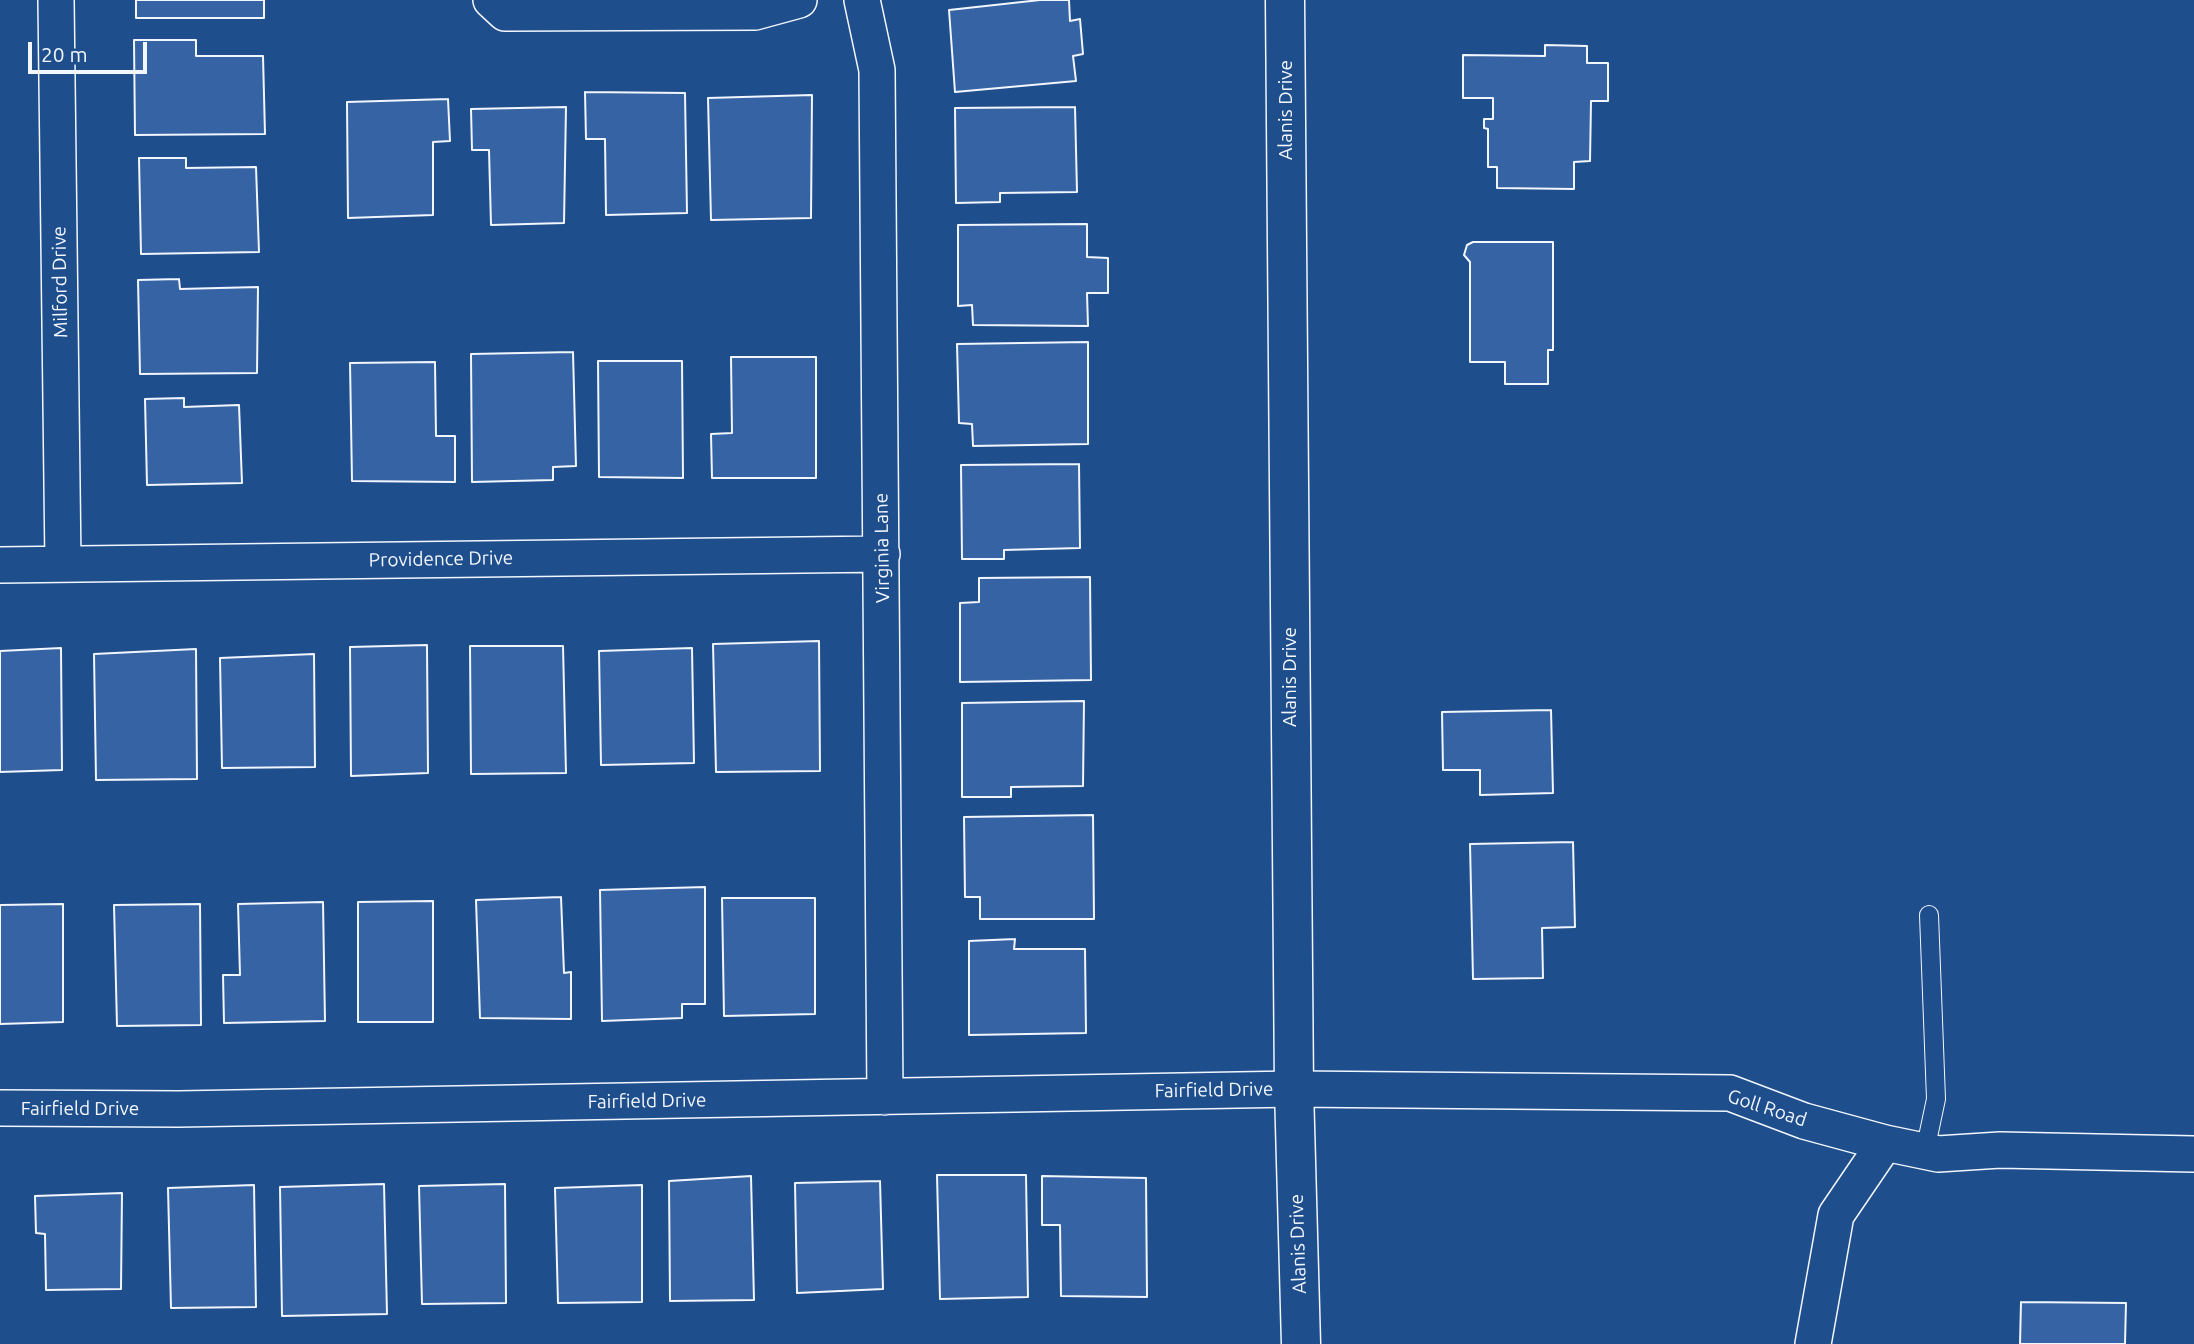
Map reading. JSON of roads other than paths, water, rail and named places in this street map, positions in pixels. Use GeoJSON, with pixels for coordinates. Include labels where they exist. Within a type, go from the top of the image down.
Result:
{"type":"FeatureCollection","features":[{"type":"Feature","properties":{"kind":"main road","name":"Alanis Drive"},"geometry":{"type":"LineString","coordinates":[[1284,4],[1294,1089],[1301,1344]]}},
{"type":"Feature","properties":{"kind":"street","name":"Milford Drive"},"geometry":{"type":"LineString","coordinates":[[55,0],[63,565]]}},
{"type":"Feature","properties":{"kind":"street"},"geometry":{"type":"LineString","coordinates":[[491,0],[505,13],[755,12],[799,0]]}},
{"type":"Feature","properties":{"kind":"street","name":"Virginia Lane"},"geometry":{"type":"LineString","coordinates":[[862,0],[877,70],[885,1097]]}},
{"type":"Feature","properties":{"kind":"street","name":"Providence Drive"},"geometry":{"type":"LineString","coordinates":[[0,565],[882,554]]}},
{"type":"Feature","properties":{"kind":"street","name":"Fairfield Drive"},"geometry":{"type":"LineString","coordinates":[[0,1108],[206,1109],[1294,1089]]}},
{"type":"Feature","properties":{"kind":"street","name":"Goll Road"},"geometry":{"type":"LineString","coordinates":[[1294,1089],[1730,1093],[1804,1121],[1938,1154],[2000,1150],[2194,1154]]}},
{"type":"Feature","properties":{"kind":"street"},"geometry":{"type":"LineString","coordinates":[[1813,1344],[1836,1215],[1885,1143]]}},
{"type":"Feature","properties":{"kind":"lane"},"geometry":{"type":"LineString","coordinates":[[1925,1152],[1936,1099],[1929,915]]}}]}
